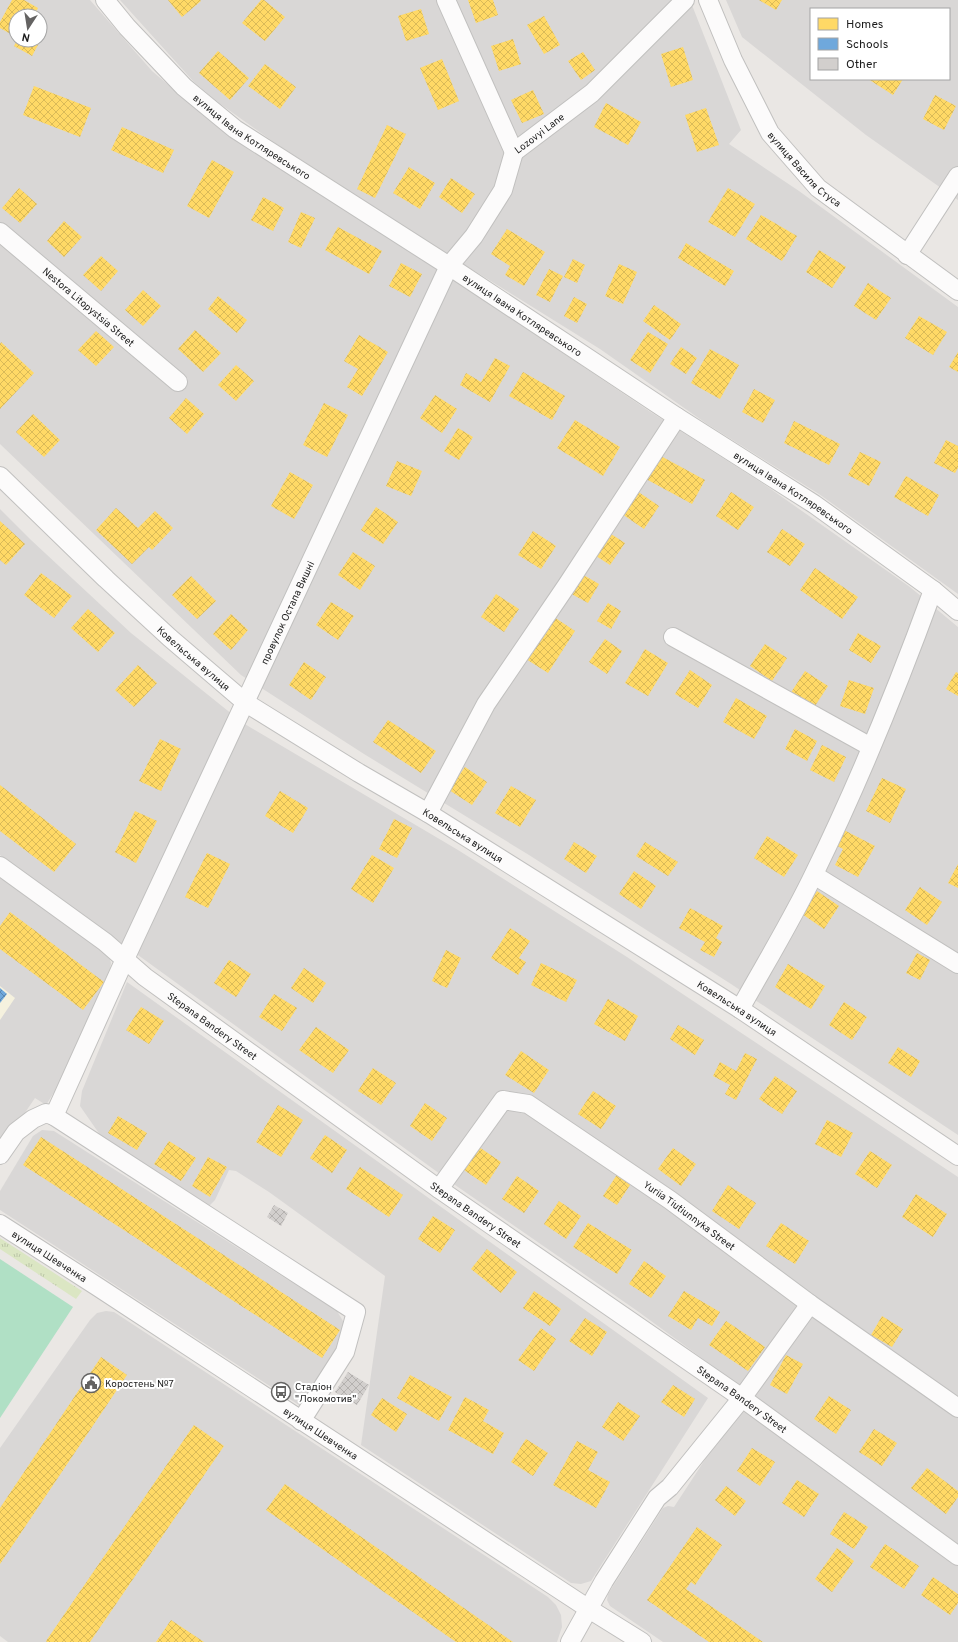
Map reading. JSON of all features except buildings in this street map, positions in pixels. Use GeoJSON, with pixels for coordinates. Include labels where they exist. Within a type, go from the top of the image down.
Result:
{"type":"FeatureCollection","features":[{"type":"Feature","properties":{"kind":"street","name":"вулиця Івана Котляревського"},"geometry":{"type":"LineString","coordinates":[[105,0],[127,27],[184,87],[235,129],[449,266],[677,417],[814,504],[933,590],[958,611]]}},
{"type":"Feature","properties":{"kind":"street","name":"Lozovyi Lane"},"geometry":{"type":"LineString","coordinates":[[446,0],[514,152],[592,93],[686,0]]}},
{"type":"Feature","properties":{"kind":"street","name":"вулиця Василя Стуса"},"geometry":{"type":"LineString","coordinates":[[708,0],[733,60],[770,133],[818,188],[906,255],[958,291]]}},
{"type":"Feature","properties":{"kind":"street","name":"провулок Остапа Вишні"},"geometry":{"type":"LineString","coordinates":[[54,1116],[125,959],[449,266],[474,236],[503,190],[514,152]]}},
{"type":"Feature","properties":{"kind":"street"},"geometry":{"type":"LineString","coordinates":[[906,255],[958,176]]}},
{"type":"Feature","properties":{"kind":"street","name":"Nestora Litopystsia Street"},"geometry":{"type":"LineString","coordinates":[[0,232],[178,382]]}},
{"type":"Feature","properties":{"kind":"street"},"geometry":{"type":"LineString","coordinates":[[428,813],[486,704],[568,585],[677,417]]}},
{"type":"Feature","properties":{"kind":"street","name":"Ковельська вулиця"},"geometry":{"type":"LineString","coordinates":[[0,476],[106,579],[170,638],[246,703],[359,773],[428,813],[740,1009],[958,1156]]}},
{"type":"Feature","properties":{"kind":"street"},"geometry":{"type":"LineString","coordinates":[[740,1009],[814,875],[871,747],[907,661],[933,590]]}},
{"type":"Feature","properties":{"kind":"street"},"geometry":{"type":"LineString","coordinates":[[673,636],[871,747]]}},
{"type":"Feature","properties":{"kind":"street","name":"Stepana Bandery Street"},"geometry":{"type":"LineString","coordinates":[[0,866],[105,942],[145,977],[439,1189],[742,1398],[958,1556]]}},
{"type":"Feature","properties":{"kind":"street"},"geometry":{"type":"LineString","coordinates":[[814,875],[958,964]]}},
{"type":"Feature","properties":{"kind":"street","name":"Yuriia Tiutiunnyka Street"},"geometry":{"type":"LineString","coordinates":[[439,1189],[503,1100],[528,1104],[670,1200],[810,1304],[958,1408]]}},
{"type":"Feature","properties":{"kind":"street"},"geometry":{"type":"LineString","coordinates":[[0,1156],[16,1132],[46,1113],[54,1116],[356,1312],[345,1352],[301,1421]]}},
{"type":"Feature","properties":{"kind":"street","name":"вулиця Шевченка"},"geometry":{"type":"LineString","coordinates":[[0,1224],[589,1609],[642,1642]]}},
{"type":"Feature","properties":{"kind":"street"},"geometry":{"type":"LineString","coordinates":[[570,1642],[604,1581],[657,1498],[670,1487],[742,1398],[810,1304]]}},
{"type":"Feature","properties":{"kind":"shaded area"},"geometry":{"type":"Polygon","coordinates":[[[0,0],[90,0],[152,71],[211,121],[447,275],[649,411],[765,485],[910,587],[958,627],[958,1135],[731,984],[529,855],[364,754],[241,675],[0,444],[0,0]]]}},
{"type":"Feature","properties":{"kind":"shaded area"},"geometry":{"type":"Polygon","coordinates":[[[120,0],[690,0],[741,130],[729,144],[799,191],[958,307],[958,594],[819,494],[707,424],[600,349],[444,252],[275,143],[219,103],[194,82],[120,0]]]}},
{"type":"Feature","properties":{"kind":"shaded area"},"geometry":{"type":"Polygon","coordinates":[[[726,0],[958,0],[958,200],[866,135],[742,37],[726,0]]]}},
{"type":"Feature","properties":{"kind":"shaded area"},"geometry":{"type":"Polygon","coordinates":[[[0,509],[31,540],[131,633],[243,723],[458,850],[627,957],[958,1177],[958,1545],[636,1310],[458,1187],[0,855],[0,509]]]}},
{"type":"Feature","properties":{"kind":"shaded area"},"geometry":{"type":"Polygon","coordinates":[[[0,876],[104,951],[109,956],[111,963],[110,970],[61,1081],[46,1105],[35,1098],[0,1149],[0,876]]]}},
{"type":"Feature","properties":{"kind":"shaded area"},"geometry":{"type":"Polygon","coordinates":[[[127,982],[708,1398],[591,1581],[581,1584],[571,1583],[361,1445],[385,1276],[269,1192],[236,1171],[229,1170],[215,1200],[206,1209],[105,1142],[80,1106],[82,1091],[127,982]]]}},
{"type":"Feature","properties":{"kind":"shaded area"},"geometry":{"type":"Polygon","coordinates":[[[0,986],[15,998],[0,1020],[0,986]]]}},
{"type":"Feature","properties":{"kind":"shaded area"},"geometry":{"type":"Polygon","coordinates":[[[42,1130],[54,1131],[337,1311],[343,1321],[344,1332],[342,1342],[302,1407],[0,1210],[0,1191],[33,1136],[42,1130]]]}},
{"type":"Feature","properties":{"kind":"shaded area"},"geometry":{"type":"Polygon","coordinates":[[[106,1311],[114,1312],[548,1597],[556,1605],[561,1615],[562,1627],[557,1642],[8,1642],[0,1636],[0,1448],[90,1320],[97,1313],[106,1311]]]}},
{"type":"Feature","properties":{"kind":"shaded area"},"geometry":{"type":"Polygon","coordinates":[[[738,1409],[744,1409],[958,1565],[958,1642],[663,1642],[610,1606],[607,1600],[608,1594],[663,1508],[668,1506],[674,1507],[738,1409]]]}},
{"type":"Feature","properties":{"kind":"green space"},"geometry":{"type":"Polygon","coordinates":[[[0,1238],[82,1291],[76,1299],[0,1249],[0,1238]]]}},
{"type":"Feature","properties":{"kind":"green space"},"geometry":{"type":"Polygon","coordinates":[[[0,1259],[73,1307],[0,1418],[0,1259]]]}},
{"type":"Feature","properties":{"kind":"place","name":"Коростень №7"},"geometry":{"type":"Point","coordinates":[91,1383]}},
{"type":"Feature","properties":{"kind":"place","name":"Стадіон \"Локомотив\""},"geometry":{"type":"Point","coordinates":[281,1392]}}]}
